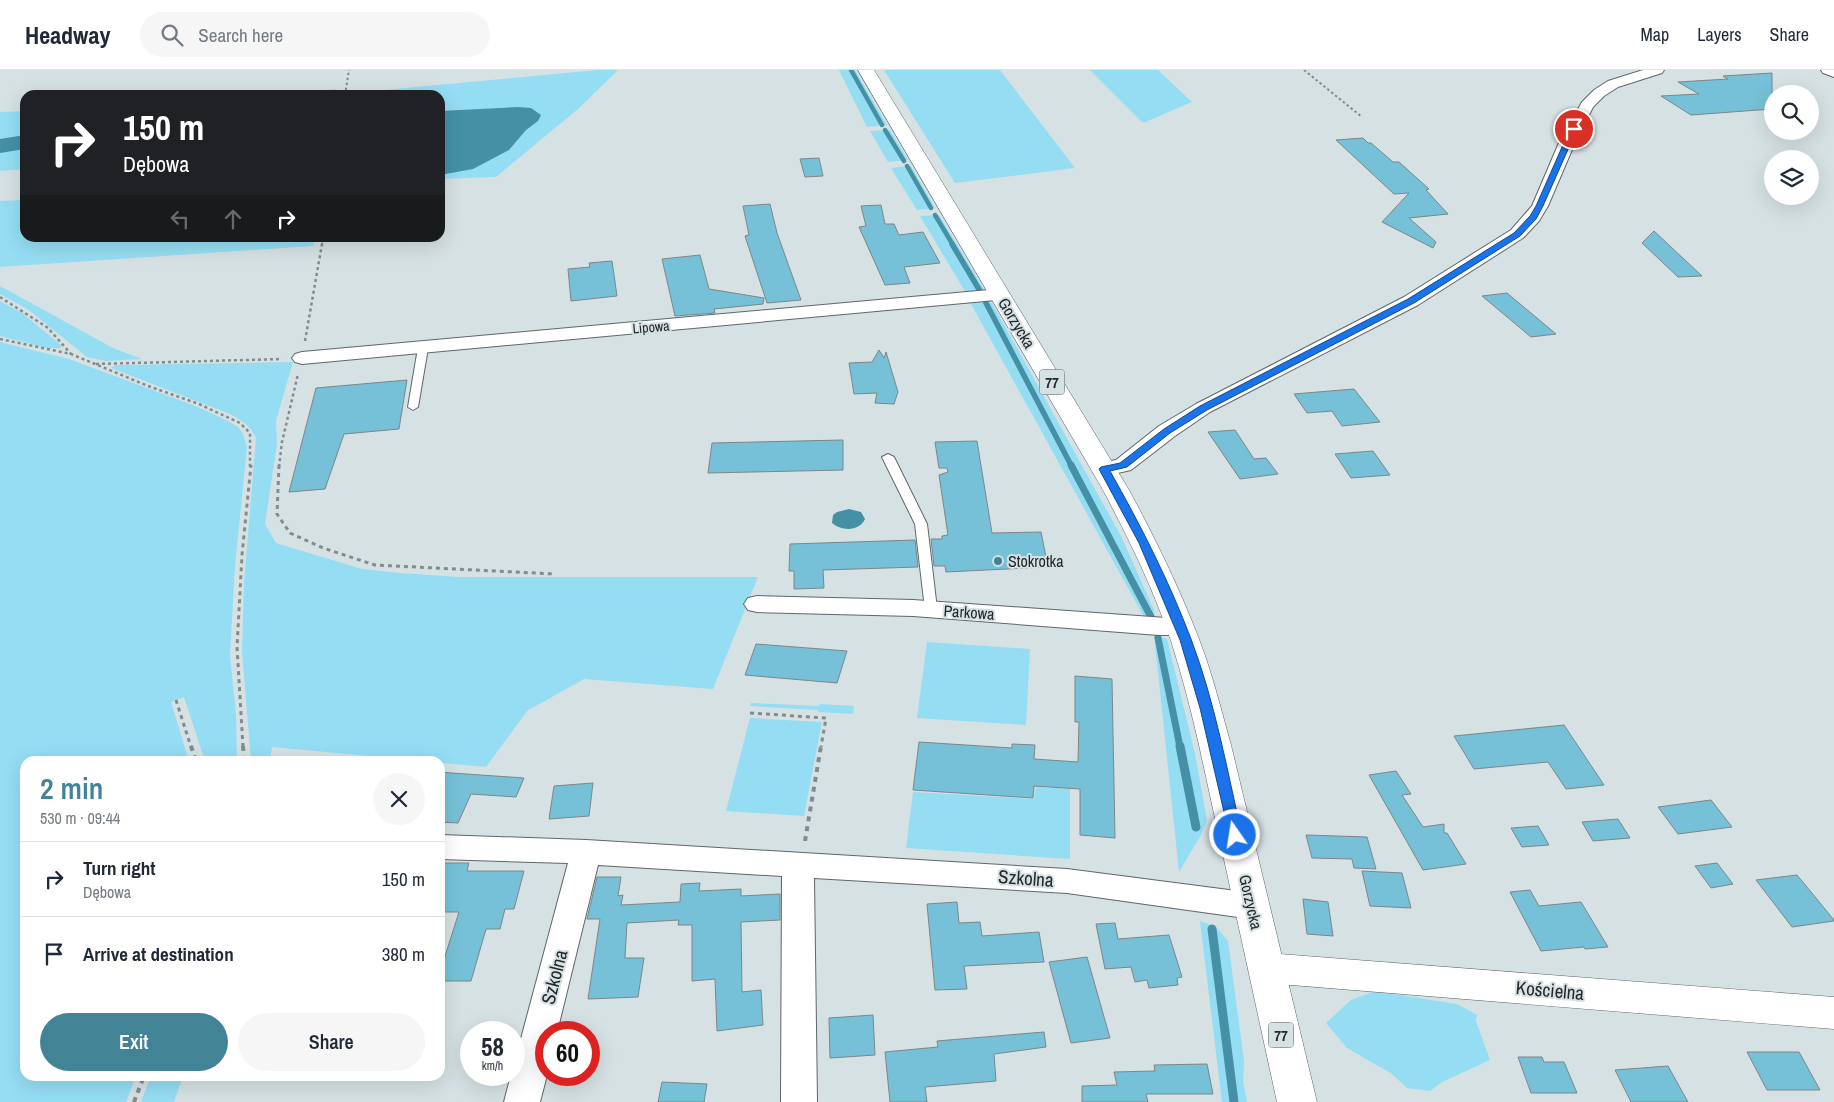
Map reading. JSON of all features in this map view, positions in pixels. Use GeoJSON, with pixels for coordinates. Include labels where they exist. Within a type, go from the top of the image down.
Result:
{"type":"FeatureCollection","features":[{"type":"Feature","properties":{"kind":"main road","name":"Gorzycka"},"geometry":{"type":"LineString","coordinates":[[866,70],[1104,469],[1144,543],[1180,627],[1206,708],[1297,1102]]}},
{"type":"Feature","properties":{"kind":"main road","name":"Kościelna"},"geometry":{"type":"LineString","coordinates":[[1266,968],[1834,1013]]}},
{"type":"Feature","properties":{"kind":"street"},"geometry":{"type":"LineString","coordinates":[[1104,469],[1124,465],[1167,431],[1196,413],[1411,301],[1517,234],[1533,217],[1540,206],[1566,145],[1587,105],[1599,93],[1613,84],[1657,70]]}},
{"type":"Feature","properties":{"kind":"street"},"geometry":{"type":"LineString","coordinates":[[1828,70],[1834,73]]}},
{"type":"Feature","properties":{"kind":"street","name":"Lipowa"},"geometry":{"type":"LineString","coordinates":[[302,358],[1000,295]]}},
{"type":"Feature","properties":{"kind":"street","name":"Parkowa"},"geometry":{"type":"LineString","coordinates":[[757,604],[931,609],[1159,627],[1180,627]]}},
{"type":"Feature","properties":{"kind":"street","name":"Szkolna"},"geometry":{"type":"LineString","coordinates":[[445,847],[801,856],[1067,881],[1252,906]]}},
{"type":"Feature","properties":{"kind":"street","name":"Szkolna"},"geometry":{"type":"LineString","coordinates":[[522,1102],[586,852]]}},
{"type":"Feature","properties":{"kind":"street"},"geometry":{"type":"LineString","coordinates":[[799,1102],[801,856]]}},
{"type":"Feature","properties":{"kind":"lane"},"geometry":{"type":"LineString","coordinates":[[413,407],[423,348]]}},
{"type":"Feature","properties":{"kind":"lane"},"geometry":{"type":"LineString","coordinates":[[888,457],[921,524],[931,609]]}},
{"type":"Feature","properties":{"kind":"path"},"geometry":{"type":"LineString","coordinates":[[346,90],[349,70]]}},
{"type":"Feature","properties":{"kind":"path"},"geometry":{"type":"LineString","coordinates":[[1304,70],[1362,117]]}},
{"type":"Feature","properties":{"kind":"path"},"geometry":{"type":"LineString","coordinates":[[321,242],[302,358],[282,442],[278,475],[277,514],[290,533],[323,548],[376,565],[555,574]]}},
{"type":"Feature","properties":{"kind":"path"},"geometry":{"type":"LineString","coordinates":[[0,297],[26,312],[62,340],[71,354]]}},
{"type":"Feature","properties":{"kind":"path"},"geometry":{"type":"LineString","coordinates":[[0,339],[71,354],[199,404],[240,423],[250,433],[252,461],[242,555],[237,647],[244,756]]}},
{"type":"Feature","properties":{"kind":"path"},"geometry":{"type":"LineString","coordinates":[[93,364],[302,358]]}},
{"type":"Feature","properties":{"kind":"path"},"geometry":{"type":"LineString","coordinates":[[176,700],[194,756]]}},
{"type":"Feature","properties":{"kind":"path"},"geometry":{"type":"LineString","coordinates":[[750,713],[826,718],[801,856]]}},
{"type":"Feature","properties":{"kind":"path"},"geometry":{"type":"LineString","coordinates":[[134,1102],[142,1081]]}},
{"type":"Feature","properties":{"kind":"shaded area"},"geometry":{"type":"Polygon","coordinates":[[[598,70],[618,70],[578,109],[496,177],[445,179],[445,90],[383,90],[598,70]]]}},
{"type":"Feature","properties":{"kind":"shaded area"},"geometry":{"type":"Polygon","coordinates":[[[839,70],[855,70],[887,125],[867,127],[839,70]]]}},
{"type":"Feature","properties":{"kind":"shaded area"},"geometry":{"type":"Polygon","coordinates":[[[884,70],[1000,70],[1075,168],[955,183],[884,70]]]}},
{"type":"Feature","properties":{"kind":"shaded area"},"geometry":{"type":"Polygon","coordinates":[[[1090,70],[1158,70],[1192,102],[1143,123],[1090,70]]]}},
{"type":"Feature","properties":{"kind":"shaded area"},"geometry":{"type":"Polygon","coordinates":[[[518,107],[531,108],[541,115],[538,121],[526,130],[509,150],[473,169],[445,174],[445,111],[518,107]]]}},
{"type":"Feature","properties":{"kind":"shaded area"},"geometry":{"type":"Polygon","coordinates":[[[20,111],[20,169],[0,171],[0,112],[20,111]]]}},
{"type":"Feature","properties":{"kind":"shaded area"},"geometry":{"type":"Polygon","coordinates":[[[890,130],[908,160],[888,162],[870,131],[890,130]]]}},
{"type":"Feature","properties":{"kind":"shaded area"},"geometry":{"type":"Polygon","coordinates":[[[20,136],[20,150],[0,153],[0,139],[20,136]]]}},
{"type":"Feature","properties":{"kind":"shaded area"},"geometry":{"type":"Polygon","coordinates":[[[911,166],[935,208],[917,210],[891,168],[911,166]]]}},
{"type":"Feature","properties":{"kind":"shaded area"},"geometry":{"type":"Polygon","coordinates":[[[20,200],[20,242],[314,242],[313,246],[0,267],[0,201],[20,200]]]}},
{"type":"Feature","properties":{"kind":"shaded area"},"geometry":{"type":"Polygon","coordinates":[[[939,215],[985,291],[966,293],[920,216],[939,215]]]}},
{"type":"Feature","properties":{"kind":"shaded area"},"geometry":{"type":"Polygon","coordinates":[[[0,286],[113,348],[142,359],[106,361],[87,357],[29,310],[0,294],[0,286]]]}},
{"type":"Feature","properties":{"kind":"shaded area"},"geometry":{"type":"Polygon","coordinates":[[[0,301],[22,313],[61,345],[61,348],[47,348],[0,336],[0,301]]]}},
{"type":"Feature","properties":{"kind":"shaded area"},"geometry":{"type":"Polygon","coordinates":[[[970,302],[992,303],[1121,536],[1155,616],[1144,617],[970,302]]]}},
{"type":"Feature","properties":{"kind":"shaded area"},"geometry":{"type":"Polygon","coordinates":[[[0,342],[69,359],[198,407],[238,427],[243,434],[247,447],[235,566],[230,656],[236,714],[237,756],[203,756],[184,697],[171,702],[187,756],[20,756],[20,1081],[134,1081],[126,1102],[0,1102],[0,342]]]}},
{"type":"Feature","properties":{"kind":"shaded area"},"geometry":{"type":"Polygon","coordinates":[[[293,362],[276,421],[277,444],[265,524],[276,543],[362,569],[400,573],[459,577],[758,577],[713,689],[584,679],[527,711],[486,767],[445,763],[445,756],[368,756],[272,747],[271,756],[251,756],[242,651],[244,583],[256,438],[242,421],[230,414],[111,368],[116,365],[293,362]]]}},
{"type":"Feature","properties":{"kind":"shaded area"},"geometry":{"type":"Polygon","coordinates":[[[849,509],[861,512],[865,519],[859,526],[845,529],[832,523],[833,515],[849,509]]]}},
{"type":"Feature","properties":{"kind":"shaded area"},"geometry":{"type":"Polygon","coordinates":[[[1154,634],[1167,639],[1195,754],[1207,820],[1201,835],[1179,872],[1154,634]]]}},
{"type":"Feature","properties":{"kind":"shaded area"},"geometry":{"type":"Polygon","coordinates":[[[927,642],[1030,649],[1026,725],[917,718],[927,642]]]}},
{"type":"Feature","properties":{"kind":"shaded area"},"geometry":{"type":"Polygon","coordinates":[[[751,703],[854,706],[853,714],[750,706],[751,703]]]}},
{"type":"Feature","properties":{"kind":"shaded area"},"geometry":{"type":"Polygon","coordinates":[[[750,718],[822,722],[804,816],[726,811],[750,718]]]}},
{"type":"Feature","properties":{"kind":"shaded area"},"geometry":{"type":"Polygon","coordinates":[[[1036,787],[1070,789],[1070,859],[906,848],[913,792],[1034,799],[1036,787]]]}},
{"type":"Feature","properties":{"kind":"shaded area"},"geometry":{"type":"Polygon","coordinates":[[[1200,921],[1216,927],[1228,941],[1244,1061],[1243,1081],[1247,1102],[1222,1102],[1200,921]]]}},
{"type":"Feature","properties":{"kind":"shaded area"},"geometry":{"type":"Polygon","coordinates":[[[1375,991],[1457,1004],[1477,1015],[1476,1021],[1490,1060],[1442,1082],[1430,1091],[1407,1088],[1392,1074],[1347,1048],[1326,1023],[1351,1000],[1375,991]]]}},
{"type":"Feature","properties":{"kind":"shaded area"},"geometry":{"type":"Polygon","coordinates":[[[149,1081],[181,1081],[174,1102],[141,1102],[149,1081]]]}},
{"type":"Feature","properties":{"kind":"building"},"geometry":{"type":"Polygon","coordinates":[[[1772,73],[1772,85],[1764,85],[1764,110],[1691,115],[1661,96],[1699,94],[1678,82],[1728,79],[1723,76],[1772,73]]]}},
{"type":"Feature","properties":{"kind":"building"},"geometry":{"type":"Polygon","coordinates":[[[1363,138],[1393,162],[1399,162],[1429,189],[1426,190],[1448,214],[1409,218],[1436,242],[1433,248],[1382,222],[1409,193],[1394,194],[1336,140],[1363,138]]]}},
{"type":"Feature","properties":{"kind":"building"},"geometry":{"type":"Polygon","coordinates":[[[819,158],[823,176],[805,177],[800,159],[819,158]]]}},
{"type":"Feature","properties":{"kind":"building"},"geometry":{"type":"Polygon","coordinates":[[[770,204],[777,233],[801,300],[767,303],[745,236],[749,235],[743,206],[770,204]]]}},
{"type":"Feature","properties":{"kind":"building"},"geometry":{"type":"Polygon","coordinates":[[[881,205],[885,224],[894,224],[899,235],[923,232],[940,263],[904,267],[910,283],[885,285],[859,227],[866,226],[861,206],[881,205]]]}},
{"type":"Feature","properties":{"kind":"building"},"geometry":{"type":"Polygon","coordinates":[[[1654,231],[1702,276],[1678,277],[1642,243],[1654,231]]]}},
{"type":"Feature","properties":{"kind":"building"},"geometry":{"type":"Polygon","coordinates":[[[700,255],[709,289],[764,298],[763,304],[714,309],[715,313],[675,316],[662,259],[700,255]]]}},
{"type":"Feature","properties":{"kind":"building"},"geometry":{"type":"Polygon","coordinates":[[[612,261],[617,296],[571,301],[568,269],[590,267],[589,263],[612,261]]]}},
{"type":"Feature","properties":{"kind":"building"},"geometry":{"type":"Polygon","coordinates":[[[1507,293],[1556,334],[1531,337],[1482,296],[1507,293]]]}},
{"type":"Feature","properties":{"kind":"building"},"geometry":{"type":"Polygon","coordinates":[[[879,350],[884,358],[886,352],[898,392],[894,404],[875,403],[877,393],[854,394],[849,363],[872,362],[879,350]]]}},
{"type":"Feature","properties":{"kind":"building"},"geometry":{"type":"Polygon","coordinates":[[[407,380],[399,429],[344,434],[325,489],[289,492],[316,388],[407,380]]]}},
{"type":"Feature","properties":{"kind":"building"},"geometry":{"type":"Polygon","coordinates":[[[1354,389],[1380,422],[1342,426],[1332,411],[1307,413],[1294,394],[1354,389]]]}},
{"type":"Feature","properties":{"kind":"building"},"geometry":{"type":"Polygon","coordinates":[[[1235,430],[1254,459],[1266,458],[1278,474],[1240,479],[1208,432],[1235,430]]]}},
{"type":"Feature","properties":{"kind":"building"},"geometry":{"type":"Polygon","coordinates":[[[843,440],[843,470],[708,473],[712,443],[843,440]]]}},
{"type":"Feature","properties":{"kind":"building"},"geometry":{"type":"Polygon","coordinates":[[[977,441],[992,533],[1041,532],[1048,567],[946,572],[945,566],[934,566],[931,539],[942,539],[942,536],[948,535],[939,475],[948,472],[947,468],[939,468],[935,442],[977,441]]]}},
{"type":"Feature","properties":{"kind":"building"},"geometry":{"type":"Polygon","coordinates":[[[1373,451],[1390,475],[1351,478],[1335,454],[1373,451]]]}},
{"type":"Feature","properties":{"kind":"building"},"geometry":{"type":"Polygon","coordinates":[[[915,540],[918,567],[823,570],[824,588],[794,589],[794,571],[789,571],[790,544],[915,540]]]}},
{"type":"Feature","properties":{"kind":"building"},"geometry":{"type":"Polygon","coordinates":[[[756,644],[847,651],[837,683],[745,675],[756,644]]]}},
{"type":"Feature","properties":{"kind":"building"},"geometry":{"type":"Polygon","coordinates":[[[1075,676],[1112,679],[1115,838],[1080,835],[1080,789],[1034,786],[1033,798],[913,790],[919,742],[1012,748],[1012,744],[1035,745],[1034,759],[1078,762],[1079,722],[1075,722],[1075,676]]]}},
{"type":"Feature","properties":{"kind":"building"},"geometry":{"type":"Polygon","coordinates":[[[1564,725],[1604,785],[1566,789],[1548,762],[1474,769],[1454,736],[1564,725]]]}},
{"type":"Feature","properties":{"kind":"building"},"geometry":{"type":"Polygon","coordinates":[[[1396,771],[1411,794],[1402,795],[1423,827],[1444,824],[1444,833],[1447,833],[1466,864],[1423,870],[1369,775],[1396,771]]]}},
{"type":"Feature","properties":{"kind":"building"},"geometry":{"type":"Polygon","coordinates":[[[445,772],[524,778],[516,797],[471,794],[458,823],[445,822],[445,772]]]}},
{"type":"Feature","properties":{"kind":"building"},"geometry":{"type":"Polygon","coordinates":[[[593,783],[589,816],[549,819],[554,786],[593,783]]]}},
{"type":"Feature","properties":{"kind":"building"},"geometry":{"type":"Polygon","coordinates":[[[1711,800],[1732,827],[1678,834],[1658,807],[1711,800]]]}},
{"type":"Feature","properties":{"kind":"building"},"geometry":{"type":"Polygon","coordinates":[[[1618,819],[1630,838],[1593,841],[1582,822],[1618,819]]]}},
{"type":"Feature","properties":{"kind":"building"},"geometry":{"type":"Polygon","coordinates":[[[1538,826],[1549,845],[1522,847],[1511,828],[1538,826]]]}},
{"type":"Feature","properties":{"kind":"building"},"geometry":{"type":"Polygon","coordinates":[[[1306,835],[1367,837],[1376,869],[1354,868],[1352,859],[1312,858],[1306,835]]]}},
{"type":"Feature","properties":{"kind":"building"},"geometry":{"type":"Polygon","coordinates":[[[445,863],[469,863],[467,871],[524,871],[514,909],[505,909],[500,929],[486,929],[471,981],[445,981],[445,956],[459,912],[445,912],[445,863]]]}},
{"type":"Feature","properties":{"kind":"building"},"geometry":{"type":"Polygon","coordinates":[[[1717,863],[1733,884],[1711,888],[1695,866],[1717,863]]]}},
{"type":"Feature","properties":{"kind":"building"},"geometry":{"type":"Polygon","coordinates":[[[1362,871],[1402,873],[1411,908],[1370,906],[1362,871]]]}},
{"type":"Feature","properties":{"kind":"building"},"geometry":{"type":"Polygon","coordinates":[[[1797,875],[1834,921],[1792,927],[1756,880],[1797,875]]]}},
{"type":"Feature","properties":{"kind":"building"},"geometry":{"type":"Polygon","coordinates":[[[597,877],[621,877],[618,896],[623,895],[621,905],[680,902],[681,884],[700,883],[699,891],[741,889],[741,896],[780,894],[780,920],[741,922],[742,992],[761,990],[763,1025],[717,1031],[715,979],[692,981],[692,925],[678,925],[679,920],[627,923],[625,958],[644,958],[638,997],[588,999],[600,919],[587,919],[597,877]]]}},
{"type":"Feature","properties":{"kind":"building"},"geometry":{"type":"Polygon","coordinates":[[[1530,890],[1539,906],[1581,902],[1608,947],[1541,951],[1510,892],[1530,890]]]}},
{"type":"Feature","properties":{"kind":"building"},"geometry":{"type":"Polygon","coordinates":[[[1303,899],[1328,902],[1333,936],[1307,934],[1303,899]]]}},
{"type":"Feature","properties":{"kind":"building"},"geometry":{"type":"Polygon","coordinates":[[[957,902],[959,923],[980,922],[982,936],[1039,932],[1044,962],[964,966],[967,989],[935,990],[927,904],[957,902]]]}},
{"type":"Feature","properties":{"kind":"building"},"geometry":{"type":"Polygon","coordinates":[[[1115,923],[1118,939],[1169,935],[1182,977],[1177,978],[1178,985],[1149,988],[1147,980],[1135,982],[1131,967],[1105,969],[1096,924],[1115,923]]]}},
{"type":"Feature","properties":{"kind":"building"},"geometry":{"type":"Polygon","coordinates":[[[1087,957],[1110,1038],[1071,1043],[1049,962],[1087,957]]]}},
{"type":"Feature","properties":{"kind":"building"},"geometry":{"type":"Polygon","coordinates":[[[873,1015],[875,1055],[830,1058],[829,1018],[873,1015]]]}},
{"type":"Feature","properties":{"kind":"building"},"geometry":{"type":"Polygon","coordinates":[[[1044,1032],[1046,1047],[994,1054],[996,1081],[925,1087],[927,1102],[890,1102],[885,1052],[938,1047],[937,1041],[1044,1032]]]}},
{"type":"Feature","properties":{"kind":"building"},"geometry":{"type":"Polygon","coordinates":[[[1747,1052],[1799,1052],[1820,1090],[1767,1090],[1747,1052]]]}},
{"type":"Feature","properties":{"kind":"building"},"geometry":{"type":"Polygon","coordinates":[[[1518,1057],[1542,1057],[1544,1062],[1564,1062],[1577,1093],[1531,1093],[1518,1057]]]}},
{"type":"Feature","properties":{"kind":"building"},"geometry":{"type":"Polygon","coordinates":[[[1207,1064],[1213,1094],[1146,1094],[1148,1102],[1082,1102],[1082,1086],[1117,1085],[1114,1072],[1155,1071],[1154,1065],[1207,1064]]]}},
{"type":"Feature","properties":{"kind":"building"},"geometry":{"type":"Polygon","coordinates":[[[1668,1066],[1688,1102],[1631,1102],[1615,1070],[1668,1066]]]}},
{"type":"Feature","properties":{"kind":"building"},"geometry":{"type":"Polygon","coordinates":[[[662,1082],[707,1084],[704,1102],[658,1102],[662,1082]]]}},
{"type":"Feature","properties":{"kind":"waterway"},"geometry":{"type":"LineString","coordinates":[[851,70],[882,125]]}},
{"type":"Feature","properties":{"kind":"waterway"},"geometry":{"type":"LineString","coordinates":[[885,130],[904,161]]}},
{"type":"Feature","properties":{"kind":"waterway"},"geometry":{"type":"LineString","coordinates":[[907,166],[931,208]]}},
{"type":"Feature","properties":{"kind":"waterway"},"geometry":{"type":"LineString","coordinates":[[935,215],[953,245]]}},
{"type":"Feature","properties":{"kind":"waterway"},"geometry":{"type":"LineString","coordinates":[[952,244],[980,291]]}},
{"type":"Feature","properties":{"kind":"waterway"},"geometry":{"type":"LineString","coordinates":[[986,303],[1072,467]]}},
{"type":"Feature","properties":{"kind":"waterway"},"geometry":{"type":"LineString","coordinates":[[1071,465],[1151,617]]}},
{"type":"Feature","properties":{"kind":"waterway"},"geometry":{"type":"LineString","coordinates":[[1158,638],[1180,747]]}},
{"type":"Feature","properties":{"kind":"waterway"},"geometry":{"type":"LineString","coordinates":[[1180,746],[1196,827]]}},
{"type":"Feature","properties":{"kind":"waterway"},"geometry":{"type":"LineString","coordinates":[[1212,929],[1234,1102]]}},
{"type":"Feature","properties":{"kind":"place","name":"Stokrotka"},"geometry":{"type":"Point","coordinates":[998,561]}},
{"type":"Feature","properties":{"kind":"route"},"geometry":{"type":"LineString","coordinates":[[1235,835],[1216,745],[1186,640],[1166,589],[1144,543],[1104,469],[1124,465],[1167,431],[1203,408],[1392,312],[1517,234],[1526,226],[1540,206],[1574,129]]}}]}
